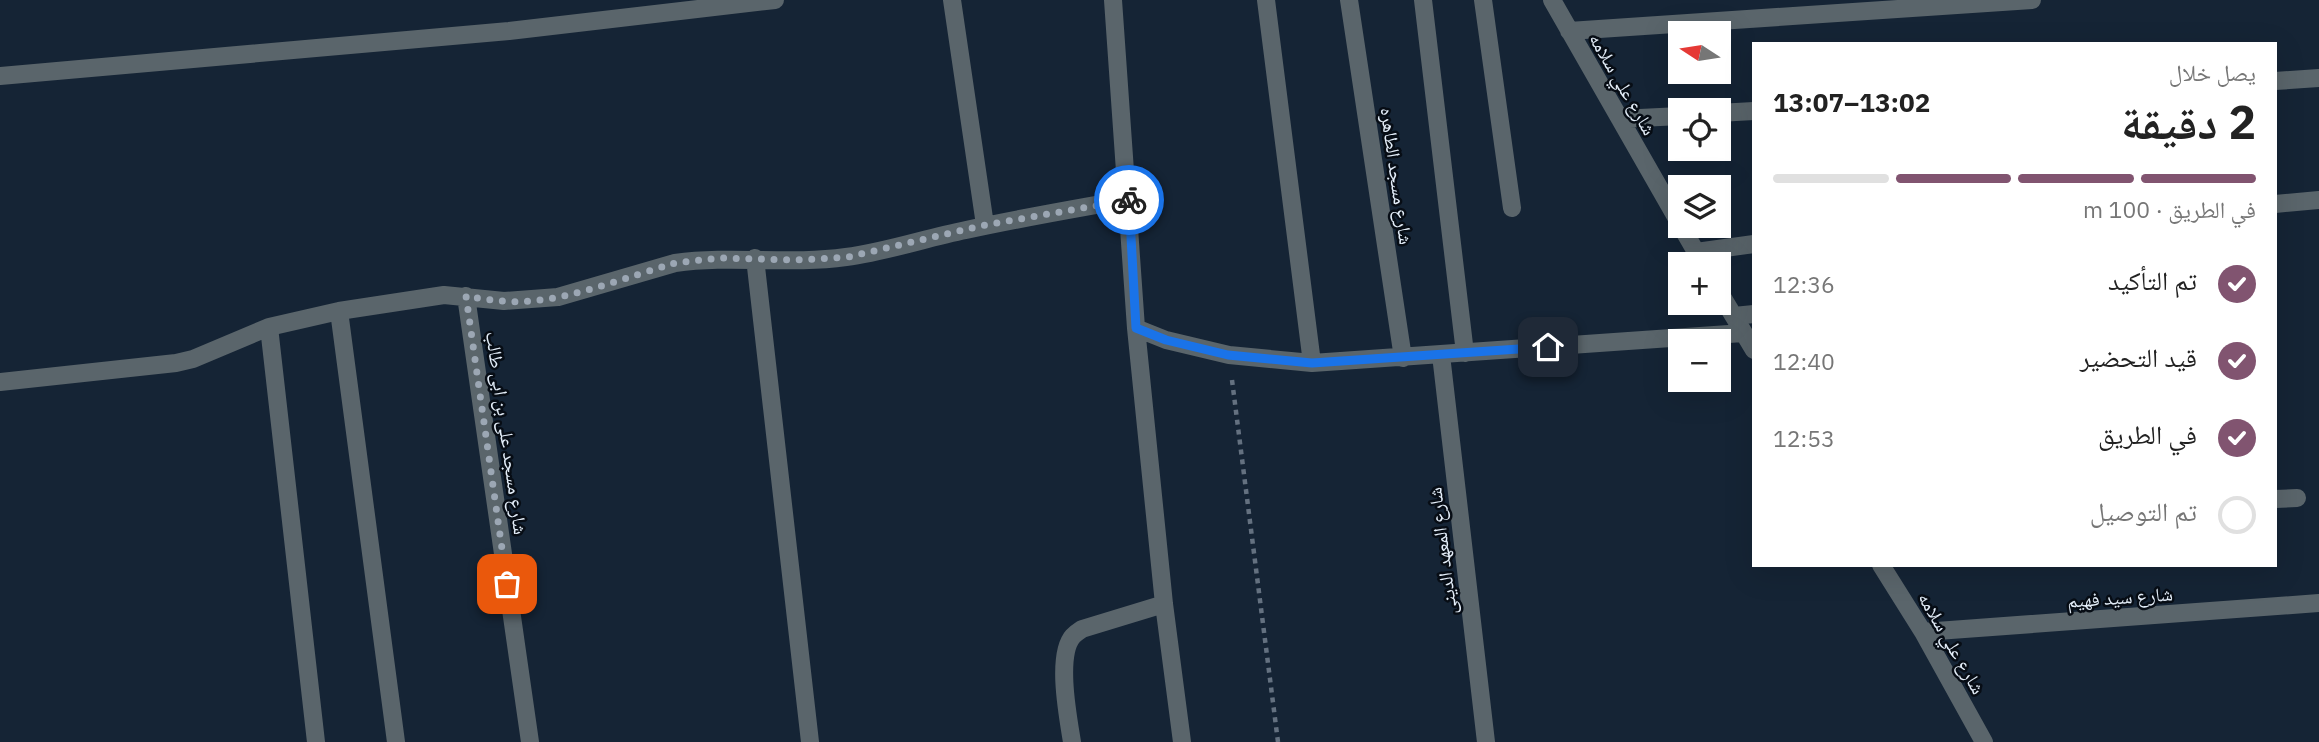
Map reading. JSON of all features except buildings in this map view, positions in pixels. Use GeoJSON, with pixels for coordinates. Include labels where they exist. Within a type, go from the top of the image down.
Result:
{"type":"FeatureCollection","features":[{"type":"Feature","properties":{"kind":"street"},"geometry":{"type":"LineString","coordinates":[[0,76],[509,31],[775,0]]}},
{"type":"Feature","properties":{"kind":"street"},"geometry":{"type":"LineString","coordinates":[[952,0],[985,225]]}},
{"type":"Feature","properties":{"kind":"street"},"geometry":{"type":"LineString","coordinates":[[1113,0],[1129,198],[1136,328],[1164,604],[1182,742]]}},
{"type":"Feature","properties":{"kind":"street"},"geometry":{"type":"LineString","coordinates":[[1266,0],[1312,363]]}},
{"type":"Feature","properties":{"kind":"street","name":"شارع مسجد الطاهره"},"geometry":{"type":"LineString","coordinates":[[1349,0],[1403,358]]}},
{"type":"Feature","properties":{"kind":"street"},"geometry":{"type":"LineString","coordinates":[[1423,0],[1465,353]]}},
{"type":"Feature","properties":{"kind":"street"},"geometry":{"type":"LineString","coordinates":[[1483,0],[1512,208]]}},
{"type":"Feature","properties":{"kind":"street","name":"شارع علي سلامه"},"geometry":{"type":"LineString","coordinates":[[1552,0],[1668,204]]}},
{"type":"Feature","properties":{"kind":"street"},"geometry":{"type":"LineString","coordinates":[[1569,31],[2032,0]]}},
{"type":"Feature","properties":{"kind":"street"},"geometry":{"type":"LineString","coordinates":[[2277,81],[2319,78]]}},
{"type":"Feature","properties":{"kind":"street"},"geometry":{"type":"LineString","coordinates":[[1731,112],[1752,111]]}},
{"type":"Feature","properties":{"kind":"street"},"geometry":{"type":"LineString","coordinates":[[1620,119],[1668,117]]}},
{"type":"Feature","properties":{"kind":"street"},"geometry":{"type":"LineString","coordinates":[[0,382],[176,363],[193,359],[269,327],[420,297],[466,296],[531,301],[558,297],[675,263],[719,258],[821,260],[848,257],[985,225],[1129,198]]}},
{"type":"Feature","properties":{"kind":"street"},"geometry":{"type":"LineString","coordinates":[[2277,204],[2319,201]]}},
{"type":"Feature","properties":{"kind":"street"},"geometry":{"type":"LineString","coordinates":[[1723,252],[1752,245]]}},
{"type":"Feature","properties":{"kind":"street"},"geometry":{"type":"LineString","coordinates":[[755,258],[810,742]]}},
{"type":"Feature","properties":{"kind":"street","name":"شارع مسجد على بن ابى طالب"},"geometry":{"type":"LineString","coordinates":[[466,296],[530,742]]}},
{"type":"Feature","properties":{"kind":"street"},"geometry":{"type":"LineString","coordinates":[[339,311],[396,742]]}},
{"type":"Feature","properties":{"kind":"street"},"geometry":{"type":"LineString","coordinates":[[1731,311],[1752,347]]}},
{"type":"Feature","properties":{"kind":"street"},"geometry":{"type":"LineString","coordinates":[[1734,316],[1752,314]]}},
{"type":"Feature","properties":{"kind":"street"},"geometry":{"type":"LineString","coordinates":[[269,327],[316,742]]}},
{"type":"Feature","properties":{"kind":"street"},"geometry":{"type":"LineString","coordinates":[[1136,328],[1166,340],[1228,355],[1312,363],[1743,333]]}},
{"type":"Feature","properties":{"kind":"street","name":"شارع المعهد الدينى"},"geometry":{"type":"LineString","coordinates":[[1441,355],[1486,742]]}},
{"type":"Feature","properties":{"kind":"street"},"geometry":{"type":"LineString","coordinates":[[2277,499],[2297,498]]}},
{"type":"Feature","properties":{"kind":"street","name":"شارع علي سلامه"},"geometry":{"type":"LineString","coordinates":[[1882,567],[1923,632],[1984,742]]}},
{"type":"Feature","properties":{"kind":"street","name":"شارع سيد فهيم"},"geometry":{"type":"LineString","coordinates":[[1923,632],[2319,603]]}},
{"type":"Feature","properties":{"kind":"street"},"geometry":{"type":"LineString","coordinates":[[1072,742],[1065,673],[1066,650],[1072,636],[1082,629],[1164,604]]}},
{"type":"Feature","properties":{"kind":"path"},"geometry":{"type":"LineString","coordinates":[[1228,355],[1278,742]]}},
{"type":"Feature","properties":{"kind":"way so far"},"geometry":{"type":"LineString","coordinates":[[507,584],[466,296],[504,301],[558,297],[675,263],[695,260],[821,260],[848,257],[985,225],[1129,200]]}},
{"type":"Feature","properties":{"kind":"route"},"geometry":{"type":"LineString","coordinates":[[1129,200],[1136,328],[1166,340],[1228,355],[1312,363],[1548,347]]}}]}
